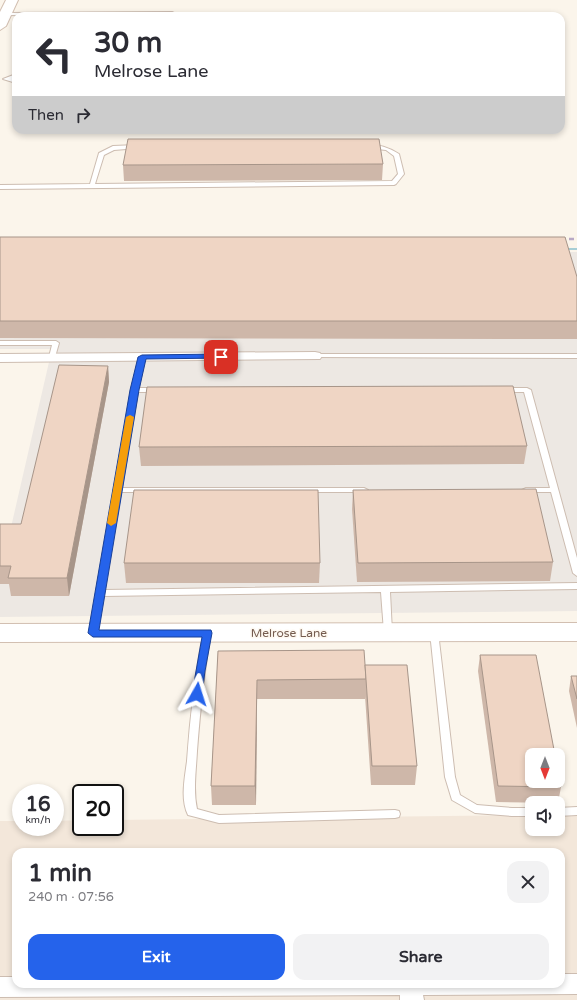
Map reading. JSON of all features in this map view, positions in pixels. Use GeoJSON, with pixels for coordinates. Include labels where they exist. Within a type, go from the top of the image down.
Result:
{"type":"FeatureCollection","features":[{"type":"Feature","properties":{"kind":"street"},"geometry":{"type":"LineString","coordinates":[[2,19],[12,0]]}},
{"type":"Feature","properties":{"kind":"street"},"geometry":{"type":"LineString","coordinates":[[0,358],[315,356]]}},
{"type":"Feature","properties":{"kind":"street","name":"Melrose Lane"},"geometry":{"type":"LineString","coordinates":[[0,633],[577,632]]}},
{"type":"Feature","properties":{"kind":"street"},"geometry":{"type":"LineString","coordinates":[[565,985],[577,984]]}},
{"type":"Feature","properties":{"kind":"street"},"geometry":{"type":"LineString","coordinates":[[0,987],[38,993],[412,992],[494,988]]}},
{"type":"Feature","properties":{"kind":"lane"},"geometry":{"type":"LineString","coordinates":[[2,19],[12,18]]}},
{"type":"Feature","properties":{"kind":"lane"},"geometry":{"type":"LineString","coordinates":[[0,187],[394,183],[401,174],[398,155],[387,149],[367,146]]}},
{"type":"Feature","properties":{"kind":"lane"},"geometry":{"type":"LineString","coordinates":[[92,186],[101,154],[113,148],[144,147]]}},
{"type":"Feature","properties":{"kind":"lane"},"geometry":{"type":"LineString","coordinates":[[0,343],[56,343],[52,357]]}},
{"type":"Feature","properties":{"kind":"lane"},"geometry":{"type":"LineString","coordinates":[[315,356],[577,356]]}},
{"type":"Feature","properties":{"kind":"lane"},"geometry":{"type":"LineString","coordinates":[[93,633],[134,390],[142,357]]}},
{"type":"Feature","properties":{"kind":"lane"},"geometry":{"type":"LineString","coordinates":[[134,390],[166,390]]}},
{"type":"Feature","properties":{"kind":"lane"},"geometry":{"type":"LineString","coordinates":[[496,390],[527,390],[577,573]]}},
{"type":"Feature","properties":{"kind":"lane"},"geometry":{"type":"LineString","coordinates":[[117,490],[372,490]]}},
{"type":"Feature","properties":{"kind":"lane"},"geometry":{"type":"LineString","coordinates":[[515,490],[555,490]]}},
{"type":"Feature","properties":{"kind":"lane"},"geometry":{"type":"LineString","coordinates":[[99,593],[577,586]]}},
{"type":"Feature","properties":{"kind":"lane"},"geometry":{"type":"LineString","coordinates":[[385,589],[388,632]]}},
{"type":"Feature","properties":{"kind":"lane"},"geometry":{"type":"LineString","coordinates":[[434,632],[450,777],[456,797],[475,809],[525,812]]}},
{"type":"Feature","properties":{"kind":"lane"},"geometry":{"type":"LineString","coordinates":[[207,633],[200,671],[196,706],[189,797],[192,812],[219,819],[395,814]]}},
{"type":"Feature","properties":{"kind":"lane"},"geometry":{"type":"LineString","coordinates":[[565,812],[577,811]]}},
{"type":"Feature","properties":{"kind":"shaded area"},"geometry":{"type":"Polygon","coordinates":[[[577,252],[577,611],[0,617],[0,575],[52,349],[0,349],[0,255],[577,252]]]}},
{"type":"Feature","properties":{"kind":"shaded area"},"geometry":{"type":"Polygon","coordinates":[[[565,814],[577,814],[577,1000],[0,1000],[0,821],[12,821],[12,836],[64,836],[64,821],[72,820],[72,836],[124,836],[124,820],[525,815],[525,836],[565,836],[565,814]]]}},
{"type":"Feature","properties":{"kind":"building"},"geometry":{"type":"Polygon","coordinates":[[[128,139],[379,139],[383,164],[123,165],[128,139]]]}},
{"type":"Feature","properties":{"kind":"building"},"geometry":{"type":"Polygon","coordinates":[[[0,237],[565,237],[577,277],[577,321],[0,321],[0,237]]]}},
{"type":"Feature","properties":{"kind":"building"},"geometry":{"type":"Polygon","coordinates":[[[59,365],[108,366],[67,578],[8,578],[11,566],[0,566],[0,524],[21,524],[59,365]]]}},
{"type":"Feature","properties":{"kind":"building"},"geometry":{"type":"Polygon","coordinates":[[[513,386],[527,446],[139,447],[147,387],[513,386]]]}},
{"type":"Feature","properties":{"kind":"building"},"geometry":{"type":"Polygon","coordinates":[[[536,489],[553,562],[358,563],[353,490],[536,489]]]}},
{"type":"Feature","properties":{"kind":"building"},"geometry":{"type":"Polygon","coordinates":[[[134,490],[318,490],[320,563],[124,563],[134,490]]]}},
{"type":"Feature","properties":{"kind":"building"},"geometry":{"type":"Polygon","coordinates":[[[364,650],[366,679],[257,680],[255,786],[211,786],[218,651],[364,650]]]}},
{"type":"Feature","properties":{"kind":"building"},"geometry":{"type":"Polygon","coordinates":[[[480,655],[536,655],[554,748],[525,748],[525,786],[498,786],[480,655]]]}},
{"type":"Feature","properties":{"kind":"building"},"geometry":{"type":"Polygon","coordinates":[[[365,665],[407,665],[417,766],[372,766],[365,665]]]}},
{"type":"Feature","properties":{"kind":"building"},"geometry":{"type":"Polygon","coordinates":[[[571,676],[577,676],[577,699],[571,676]]]}},
{"type":"Feature","properties":{"kind":"waterway"},"geometry":{"type":"LineString","coordinates":[[561,249],[577,249]]}},
{"type":"Feature","properties":{"kind":"railway"},"geometry":{"type":"LineString","coordinates":[[553,239],[577,239]]}},
{"type":"Feature","properties":{"kind":"slow traffic"},"geometry":{"type":"LineString","coordinates":[[111,523],[130,417]]}},
{"type":"Feature","properties":{"kind":"route"},"geometry":{"type":"LineString","coordinates":[[197,694],[207,633],[93,633],[134,390],[142,357],[221,357]]}}]}
